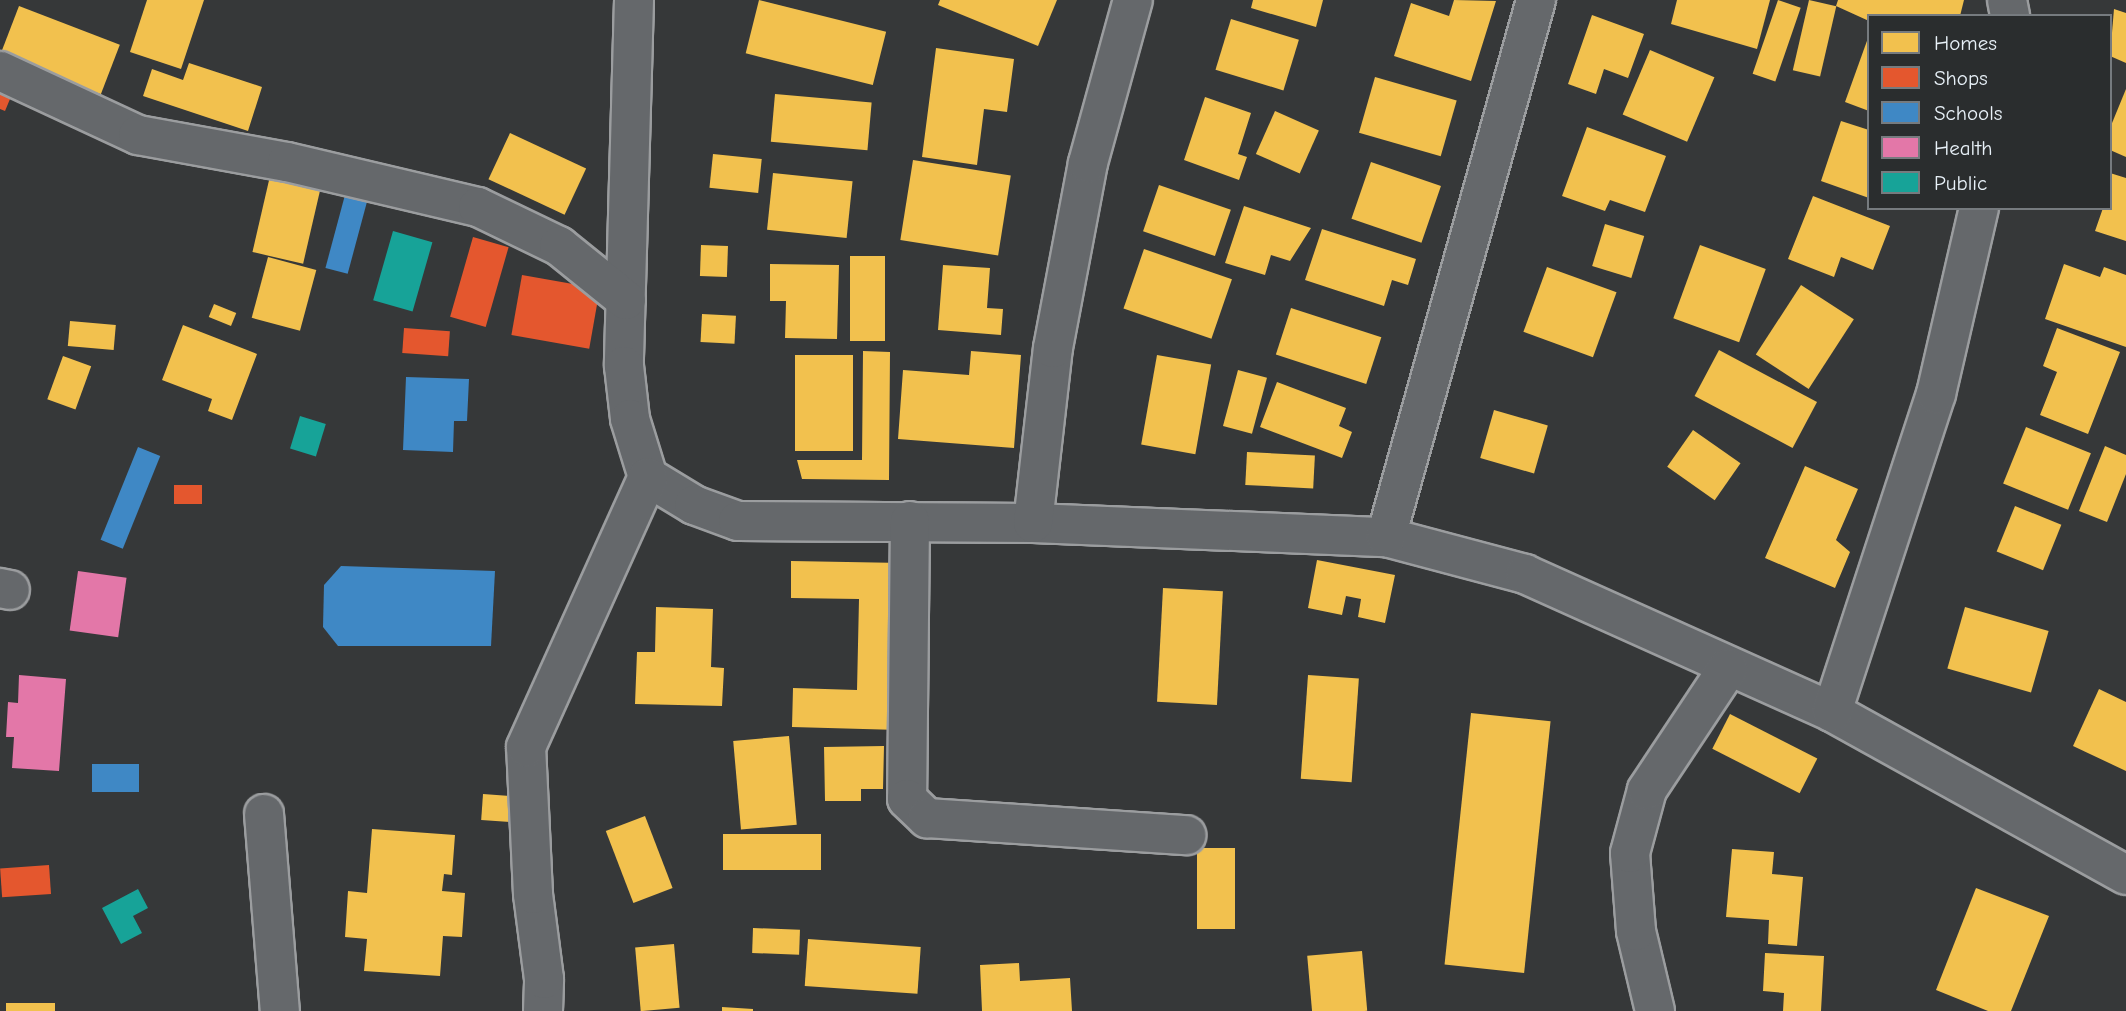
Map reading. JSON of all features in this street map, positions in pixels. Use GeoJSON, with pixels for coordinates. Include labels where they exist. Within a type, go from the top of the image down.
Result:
{"type":"FeatureCollection","features":[{"type":"Feature","properties":{"kind":"street"},"geometry":{"type":"LineString","coordinates":[[634,0],[624,366],[630,419],[648,477],[694,505],[738,521],[1033,523],[1385,537],[1525,574],[1728,668],[1832,712],[2126,874]]}},
{"type":"Feature","properties":{"kind":"street"},"geometry":{"type":"LineString","coordinates":[[1033,523],[1053,348],[1088,163],[1133,0]]}},
{"type":"Feature","properties":{"kind":"street"},"geometry":{"type":"LineString","coordinates":[[1385,537],[1536,0]]}},
{"type":"Feature","properties":{"kind":"street"},"geometry":{"type":"LineString","coordinates":[[0,71],[138,135],[287,162],[478,207],[559,246],[626,300]]}},
{"type":"Feature","properties":{"kind":"street"},"geometry":{"type":"LineString","coordinates":[[1832,712],[1936,394],[1979,210]]}},
{"type":"Feature","properties":{"kind":"street"},"geometry":{"type":"LineString","coordinates":[[543,1011],[544,979],[533,894],[526,747],[648,477]]}},
{"type":"Feature","properties":{"kind":"street"},"geometry":{"type":"LineString","coordinates":[[909,521],[907,799],[927,818],[1186,835]]}},
{"type":"Feature","properties":{"kind":"street"},"geometry":{"type":"LineString","coordinates":[[1655,1011],[1636,931],[1630,853],[1647,790],[1728,668]]}},
{"type":"Feature","properties":{"kind":"street"},"geometry":{"type":"LineString","coordinates":[[264,814],[280,1011]]}},
{"type":"Feature","properties":{"kind":"building: Homes"},"geometry":{"type":"Polygon","coordinates":[[[147,0],[204,0],[181,69],[130,52],[147,0]]]}},
{"type":"Feature","properties":{"kind":"building: Homes"},"geometry":{"type":"Polygon","coordinates":[[[759,0],[886,32],[873,85],[746,53],[759,0]]]}},
{"type":"Feature","properties":{"kind":"building: Homes"},"geometry":{"type":"Polygon","coordinates":[[[940,0],[1057,0],[1038,46],[938,5],[940,0]]]}},
{"type":"Feature","properties":{"kind":"building: Homes"},"geometry":{"type":"Polygon","coordinates":[[[1253,0],[1323,0],[1316,27],[1251,8],[1253,0]]]}},
{"type":"Feature","properties":{"kind":"building: Homes"},"geometry":{"type":"Polygon","coordinates":[[[1454,0],[1496,1],[1471,81],[1394,56],[1411,3],[1449,16],[1454,0]]]}},
{"type":"Feature","properties":{"kind":"building: Homes"},"geometry":{"type":"Polygon","coordinates":[[[1677,0],[1770,0],[1757,49],[1671,24],[1677,0]]]}},
{"type":"Feature","properties":{"kind":"building: Homes"},"geometry":{"type":"Polygon","coordinates":[[[1778,0],[1801,8],[1775,82],[1753,74],[1778,0]]]}},
{"type":"Feature","properties":{"kind":"building: Homes"},"geometry":{"type":"Polygon","coordinates":[[[1809,0],[1836,6],[1820,76],[1793,70],[1809,0]]]}},
{"type":"Feature","properties":{"kind":"building: Homes"},"geometry":{"type":"Polygon","coordinates":[[[1838,0],[1964,0],[1960,14],[1867,14],[1867,20],[1836,6],[1838,0]]]}},
{"type":"Feature","properties":{"kind":"building: Homes"},"geometry":{"type":"Polygon","coordinates":[[[19,6],[120,45],[101,94],[0,55],[19,6]]]}},
{"type":"Feature","properties":{"kind":"building: Homes"},"geometry":{"type":"Polygon","coordinates":[[[2114,9],[2126,13],[2126,63],[2112,57],[2114,9]]]}},
{"type":"Feature","properties":{"kind":"building: Homes"},"geometry":{"type":"Polygon","coordinates":[[[1592,15],[1644,34],[1628,78],[1604,69],[1596,94],[1568,84],[1592,15]]]}},
{"type":"Feature","properties":{"kind":"building: Homes"},"geometry":{"type":"Polygon","coordinates":[[[1231,19],[1299,40],[1283,90],[1216,70],[1231,19]]]}},
{"type":"Feature","properties":{"kind":"building: Homes"},"geometry":{"type":"Polygon","coordinates":[[[1867,41],[1867,110],[1845,102],[1867,41]]]}},
{"type":"Feature","properties":{"kind":"building: Homes"},"geometry":{"type":"Polygon","coordinates":[[[936,48],[1014,59],[1007,112],[984,109],[977,165],[922,157],[936,48]]]}},
{"type":"Feature","properties":{"kind":"building: Homes"},"geometry":{"type":"Polygon","coordinates":[[[1650,50],[1714,77],[1687,142],[1623,114],[1650,50]]]}},
{"type":"Feature","properties":{"kind":"building: Homes"},"geometry":{"type":"Polygon","coordinates":[[[189,63],[262,87],[248,131],[143,96],[152,69],[183,80],[189,63]]]}},
{"type":"Feature","properties":{"kind":"building: Homes"},"geometry":{"type":"Polygon","coordinates":[[[1375,77],[1457,100],[1441,156],[1359,133],[1375,77]]]}},
{"type":"Feature","properties":{"kind":"building: Homes"},"geometry":{"type":"Polygon","coordinates":[[[2126,89],[2126,157],[2112,151],[2112,123],[2126,89]]]}},
{"type":"Feature","properties":{"kind":"building: Homes"},"geometry":{"type":"Polygon","coordinates":[[[775,94],[872,102],[867,150],[771,142],[775,94]]]}},
{"type":"Feature","properties":{"kind":"building: Homes"},"geometry":{"type":"Polygon","coordinates":[[[1205,97],[1251,113],[1238,154],[1247,157],[1239,180],[1184,160],[1205,97]]]}},
{"type":"Feature","properties":{"kind":"building: Homes"},"geometry":{"type":"Polygon","coordinates":[[[1275,111],[1319,131],[1300,173],[1256,154],[1275,111]]]}},
{"type":"Feature","properties":{"kind":"building: Homes"},"geometry":{"type":"Polygon","coordinates":[[[1841,121],[1867,129],[1867,197],[1821,181],[1841,121]]]}},
{"type":"Feature","properties":{"kind":"building: Homes"},"geometry":{"type":"Polygon","coordinates":[[[1587,127],[1666,156],[1645,212],[1610,200],[1605,211],[1562,196],[1587,127]]]}},
{"type":"Feature","properties":{"kind":"building: Homes"},"geometry":{"type":"Polygon","coordinates":[[[510,133],[586,168],[565,215],[488,179],[510,133]]]}},
{"type":"Feature","properties":{"kind":"building: Homes"},"geometry":{"type":"Polygon","coordinates":[[[713,154],[762,159],[758,193],[709,188],[713,154]]]}},
{"type":"Feature","properties":{"kind":"building: Homes"},"geometry":{"type":"Polygon","coordinates":[[[913,160],[1011,175],[998,255],[900,240],[913,160]]]}},
{"type":"Feature","properties":{"kind":"building: Homes"},"geometry":{"type":"Polygon","coordinates":[[[1371,162],[1441,186],[1421,243],[1351,219],[1371,162]]]}},
{"type":"Feature","properties":{"kind":"building: Homes"},"geometry":{"type":"Polygon","coordinates":[[[773,173],[853,181],[847,238],[767,230],[773,173]]]}},
{"type":"Feature","properties":{"kind":"building: Homes"},"geometry":{"type":"Polygon","coordinates":[[[2112,174],[2126,178],[2126,241],[2095,231],[2102,210],[2112,210],[2112,174]]]}},
{"type":"Feature","properties":{"kind":"building: Homes"},"geometry":{"type":"Polygon","coordinates":[[[270,176],[321,188],[303,264],[252,252],[270,176]]]}},
{"type":"Feature","properties":{"kind":"building: Homes"},"geometry":{"type":"Polygon","coordinates":[[[1159,185],[1231,210],[1215,256],[1143,231],[1159,185]]]}},
{"type":"Feature","properties":{"kind":"building: Homes"},"geometry":{"type":"Polygon","coordinates":[[[1813,196],[1890,226],[1873,270],[1841,257],[1834,277],[1788,259],[1813,196]]]}},
{"type":"Feature","properties":{"kind":"building: Homes"},"geometry":{"type":"Polygon","coordinates":[[[1244,206],[1311,228],[1290,261],[1271,255],[1265,275],[1225,263],[1244,206]]]}},
{"type":"Feature","properties":{"kind":"building: Homes"},"geometry":{"type":"Polygon","coordinates":[[[1605,224],[1644,236],[1631,278],[1592,266],[1605,224]]]}},
{"type":"Feature","properties":{"kind":"building: Homes"},"geometry":{"type":"Polygon","coordinates":[[[1322,229],[1416,259],[1408,285],[1392,280],[1384,306],[1305,280],[1322,229]]]}},
{"type":"Feature","properties":{"kind":"building: Homes"},"geometry":{"type":"Polygon","coordinates":[[[701,245],[728,246],[727,277],[700,276],[701,245]]]}},
{"type":"Feature","properties":{"kind":"building: Homes"},"geometry":{"type":"Polygon","coordinates":[[[1700,245],[1766,269],[1739,342],[1673,318],[1700,245]]]}},
{"type":"Feature","properties":{"kind":"building: Homes"},"geometry":{"type":"Polygon","coordinates":[[[1144,249],[1232,279],[1211,339],[1123,309],[1144,249]]]}},
{"type":"Feature","properties":{"kind":"building: Homes"},"geometry":{"type":"Polygon","coordinates":[[[850,256],[885,256],[885,341],[850,341],[850,256]]]}},
{"type":"Feature","properties":{"kind":"building: Homes"},"geometry":{"type":"Polygon","coordinates":[[[268,257],[316,270],[300,331],[252,318],[268,257]]]}},
{"type":"Feature","properties":{"kind":"building: Homes"},"geometry":{"type":"Polygon","coordinates":[[[770,264],[839,265],[837,339],[785,338],[786,301],[770,301],[770,264]]]}},
{"type":"Feature","properties":{"kind":"building: Homes"},"geometry":{"type":"Polygon","coordinates":[[[2064,264],[2100,277],[2104,267],[2126,275],[2126,347],[2045,319],[2064,264]]]}},
{"type":"Feature","properties":{"kind":"building: Homes"},"geometry":{"type":"Polygon","coordinates":[[[943,265],[990,268],[987,308],[1003,309],[1001,335],[938,330],[943,265]]]}},
{"type":"Feature","properties":{"kind":"building: Homes"},"geometry":{"type":"Polygon","coordinates":[[[1547,267],[1617,292],[1593,357],[1523,332],[1547,267]]]}},
{"type":"Feature","properties":{"kind":"building: Homes"},"geometry":{"type":"Polygon","coordinates":[[[1801,285],[1854,319],[1809,389],[1756,355],[1801,285]]]}},
{"type":"Feature","properties":{"kind":"building: Homes"},"geometry":{"type":"Polygon","coordinates":[[[214,304],[236,313],[231,326],[209,317],[214,304]]]}},
{"type":"Feature","properties":{"kind":"building: Homes"},"geometry":{"type":"Polygon","coordinates":[[[1291,308],[1381,337],[1366,384],[1276,355],[1291,308]]]}},
{"type":"Feature","properties":{"kind":"building: Homes"},"geometry":{"type":"Polygon","coordinates":[[[702,314],[736,316],[734,344],[701,342],[702,314]]]}},
{"type":"Feature","properties":{"kind":"building: Homes"},"geometry":{"type":"Polygon","coordinates":[[[70,321],[116,325],[114,350],[68,346],[70,321]]]}},
{"type":"Feature","properties":{"kind":"building: Homes"},"geometry":{"type":"Polygon","coordinates":[[[183,325],[257,354],[232,420],[208,411],[212,399],[162,380],[183,325]]]}},
{"type":"Feature","properties":{"kind":"building: Homes"},"geometry":{"type":"Polygon","coordinates":[[[2057,328],[2120,352],[2088,434],[2040,415],[2057,372],[2043,366],[2057,328]]]}},
{"type":"Feature","properties":{"kind":"building: Homes"},"geometry":{"type":"Polygon","coordinates":[[[1719,350],[1817,402],[1793,448],[1695,396],[1719,350]]]}},
{"type":"Feature","properties":{"kind":"building: Homes"},"geometry":{"type":"Polygon","coordinates":[[[863,351],[890,352],[889,480],[802,479],[797,460],[862,460],[863,351]]]}},
{"type":"Feature","properties":{"kind":"building: Homes"},"geometry":{"type":"Polygon","coordinates":[[[971,351],[1021,355],[1014,448],[898,439],[903,370],[969,375],[971,351]]]}},
{"type":"Feature","properties":{"kind":"building: Homes"},"geometry":{"type":"Polygon","coordinates":[[[795,355],[853,355],[853,451],[795,451],[795,355]]]}},
{"type":"Feature","properties":{"kind":"building: Homes"},"geometry":{"type":"Polygon","coordinates":[[[1157,355],[1211,365],[1195,454],[1141,445],[1157,355]]]}},
{"type":"Feature","properties":{"kind":"building: Homes"},"geometry":{"type":"Polygon","coordinates":[[[63,356],[91,366],[75,409],[47,399],[63,356]]]}},
{"type":"Feature","properties":{"kind":"building: Homes"},"geometry":{"type":"Polygon","coordinates":[[[1238,370],[1267,378],[1252,434],[1223,426],[1238,370]]]}},
{"type":"Feature","properties":{"kind":"building: Homes"},"geometry":{"type":"Polygon","coordinates":[[[1277,382],[1346,408],[1339,426],[1352,432],[1342,458],[1260,427],[1277,382]]]}},
{"type":"Feature","properties":{"kind":"building: Homes"},"geometry":{"type":"Polygon","coordinates":[[[1494,410],[1548,425],[1534,473],[1480,458],[1494,410]]]}},
{"type":"Feature","properties":{"kind":"building: Homes"},"geometry":{"type":"Polygon","coordinates":[[[2026,427],[2091,453],[2068,510],[2003,484],[2026,427]]]}},
{"type":"Feature","properties":{"kind":"building: Homes"},"geometry":{"type":"Polygon","coordinates":[[[1693,430],[1741,463],[1715,500],[1667,467],[1693,430]]]}},
{"type":"Feature","properties":{"kind":"building: Homes"},"geometry":{"type":"Polygon","coordinates":[[[2105,446],[2126,455],[2126,474],[2107,522],[2079,511],[2105,446]]]}},
{"type":"Feature","properties":{"kind":"building: Homes"},"geometry":{"type":"Polygon","coordinates":[[[1247,452],[1315,456],[1313,489],[1245,485],[1247,452]]]}},
{"type":"Feature","properties":{"kind":"building: Homes"},"geometry":{"type":"Polygon","coordinates":[[[1805,466],[1858,489],[1836,540],[1850,552],[1835,588],[1765,558],[1805,466]]]}},
{"type":"Feature","properties":{"kind":"building: Homes"},"geometry":{"type":"Polygon","coordinates":[[[2015,506],[2061,525],[2043,570],[1997,551],[2015,506]]]}},
{"type":"Feature","properties":{"kind":"building: Homes"},"geometry":{"type":"Polygon","coordinates":[[[1317,560],[1395,575],[1385,623],[1358,617],[1361,599],[1346,596],[1342,615],[1308,608],[1317,560]]]}},
{"type":"Feature","properties":{"kind":"building: Homes"},"geometry":{"type":"Polygon","coordinates":[[[791,561],[903,563],[899,730],[792,727],[793,688],[857,690],[859,599],[791,598],[791,561]]]}},
{"type":"Feature","properties":{"kind":"building: Homes"},"geometry":{"type":"Polygon","coordinates":[[[1163,588],[1223,591],[1217,705],[1157,702],[1163,588]]]}},
{"type":"Feature","properties":{"kind":"building: Homes"},"geometry":{"type":"Polygon","coordinates":[[[656,607],[713,609],[711,667],[724,668],[722,706],[635,704],[637,652],[655,652],[656,607]]]}},
{"type":"Feature","properties":{"kind":"building: Homes"},"geometry":{"type":"Polygon","coordinates":[[[1965,607],[2049,631],[2031,693],[1947,669],[1965,607]]]}},
{"type":"Feature","properties":{"kind":"building: Homes"},"geometry":{"type":"Polygon","coordinates":[[[1308,675],[1359,679],[1352,782],[1301,779],[1308,675]]]}},
{"type":"Feature","properties":{"kind":"building: Homes"},"geometry":{"type":"Polygon","coordinates":[[[2099,689],[2126,702],[2126,771],[2073,746],[2099,689]]]}},
{"type":"Feature","properties":{"kind":"building: Homes"},"geometry":{"type":"Polygon","coordinates":[[[1471,713],[1551,721],[1524,973],[1445,965],[1471,713]]]}},
{"type":"Feature","properties":{"kind":"building: Homes"},"geometry":{"type":"Polygon","coordinates":[[[1730,714],[1817,758],[1800,793],[1712,749],[1730,714]]]}},
{"type":"Feature","properties":{"kind":"building: Homes"},"geometry":{"type":"Polygon","coordinates":[[[789,736],[797,825],[741,830],[733,741],[789,736]]]}},
{"type":"Feature","properties":{"kind":"building: Homes"},"geometry":{"type":"Polygon","coordinates":[[[884,746],[883,789],[861,789],[861,801],[825,801],[824,747],[884,746]]]}},
{"type":"Feature","properties":{"kind":"building: Homes"},"geometry":{"type":"Polygon","coordinates":[[[483,794],[524,797],[522,823],[481,820],[483,794]]]}},
{"type":"Feature","properties":{"kind":"building: Homes"},"geometry":{"type":"Polygon","coordinates":[[[645,816],[673,888],[633,903],[606,831],[645,816]]]}},
{"type":"Feature","properties":{"kind":"building: Homes"},"geometry":{"type":"Polygon","coordinates":[[[372,829],[455,835],[452,875],[444,874],[442,891],[465,893],[462,937],[443,936],[440,976],[364,971],[367,939],[345,937],[348,891],[367,893],[372,829]]]}},
{"type":"Feature","properties":{"kind":"building: Homes"},"geometry":{"type":"Polygon","coordinates":[[[723,834],[821,834],[821,870],[723,870],[723,834]]]}},
{"type":"Feature","properties":{"kind":"building: Homes"},"geometry":{"type":"Polygon","coordinates":[[[1197,848],[1235,848],[1235,929],[1197,929],[1197,848]]]}},
{"type":"Feature","properties":{"kind":"building: Homes"},"geometry":{"type":"Polygon","coordinates":[[[1732,849],[1774,852],[1772,874],[1803,877],[1797,946],[1768,944],[1769,920],[1726,917],[1732,849]]]}},
{"type":"Feature","properties":{"kind":"building: Homes"},"geometry":{"type":"Polygon","coordinates":[[[1976,888],[2049,916],[2011,1011],[1988,1011],[1936,990],[1976,888]]]}},
{"type":"Feature","properties":{"kind":"building: Homes"},"geometry":{"type":"Polygon","coordinates":[[[753,928],[800,930],[799,955],[752,953],[753,928]]]}},
{"type":"Feature","properties":{"kind":"building: Homes"},"geometry":{"type":"Polygon","coordinates":[[[808,939],[921,947],[917,994],[805,986],[808,939]]]}},
{"type":"Feature","properties":{"kind":"building: Homes"},"geometry":{"type":"Polygon","coordinates":[[[674,944],[680,1008],[641,1011],[635,947],[674,944]]]}},
{"type":"Feature","properties":{"kind":"building: Homes"},"geometry":{"type":"Polygon","coordinates":[[[1362,951],[1367,1011],[1312,1011],[1307,956],[1362,951]]]}},
{"type":"Feature","properties":{"kind":"building: Homes"},"geometry":{"type":"Polygon","coordinates":[[[1765,953],[1824,956],[1821,1011],[1783,1011],[1784,993],[1763,991],[1765,953]]]}},
{"type":"Feature","properties":{"kind":"building: Homes"},"geometry":{"type":"Polygon","coordinates":[[[1019,963],[1020,981],[1070,978],[1072,1011],[982,1011],[980,965],[1019,963]]]}},
{"type":"Feature","properties":{"kind":"building: Homes"},"geometry":{"type":"Polygon","coordinates":[[[6,1003],[55,1003],[55,1011],[6,1011],[6,1003]]]}},
{"type":"Feature","properties":{"kind":"building: Homes"},"geometry":{"type":"Polygon","coordinates":[[[722,1007],[753,1009],[753,1011],[722,1011],[722,1007]]]}},
{"type":"Feature","properties":{"kind":"building: Shops"},"geometry":{"type":"Polygon","coordinates":[[[0,80],[15,87],[5,111],[0,109],[0,80]]]}},
{"type":"Feature","properties":{"kind":"building: Shops"},"geometry":{"type":"Polygon","coordinates":[[[473,237],[509,247],[486,327],[450,317],[473,237]]]}},
{"type":"Feature","properties":{"kind":"building: Shops"},"geometry":{"type":"Polygon","coordinates":[[[522,275],[600,289],[589,349],[511,335],[522,275]]]}},
{"type":"Feature","properties":{"kind":"building: Shops"},"geometry":{"type":"Polygon","coordinates":[[[404,328],[450,331],[448,356],[402,353],[404,328]]]}},
{"type":"Feature","properties":{"kind":"building: Shops"},"geometry":{"type":"Polygon","coordinates":[[[174,485],[202,485],[202,504],[174,504],[174,485]]]}},
{"type":"Feature","properties":{"kind":"building: Shops"},"geometry":{"type":"Polygon","coordinates":[[[49,865],[51,894],[2,897],[0,868],[49,865]]]}},
{"type":"Feature","properties":{"kind":"building: Schools"},"geometry":{"type":"Polygon","coordinates":[[[349,180],[371,186],[348,274],[325,268],[349,180]]]}},
{"type":"Feature","properties":{"kind":"building: Schools"},"geometry":{"type":"Polygon","coordinates":[[[406,377],[469,379],[467,421],[454,421],[453,452],[403,450],[406,377]]]}},
{"type":"Feature","properties":{"kind":"building: Schools"},"geometry":{"type":"Polygon","coordinates":[[[138,447],[160,456],[123,549],[101,540],[138,447]]]}},
{"type":"Feature","properties":{"kind":"building: Schools"},"geometry":{"type":"Polygon","coordinates":[[[341,566],[495,571],[491,646],[338,646],[323,627],[324,585],[341,566]]]}},
{"type":"Feature","properties":{"kind":"building: Schools"},"geometry":{"type":"Polygon","coordinates":[[[92,764],[139,764],[139,792],[92,792],[92,764]]]}},
{"type":"Feature","properties":{"kind":"building: Health"},"geometry":{"type":"Polygon","coordinates":[[[78,571],[127,578],[118,637],[70,630],[78,571]]]}},
{"type":"Feature","properties":{"kind":"building: Health"},"geometry":{"type":"Polygon","coordinates":[[[19,675],[66,679],[59,771],[12,768],[14,737],[6,737],[8,702],[18,703],[19,675]]]}},
{"type":"Feature","properties":{"kind":"building: Public"},"geometry":{"type":"Polygon","coordinates":[[[393,231],[432,242],[413,312],[373,300],[393,231]]]}},
{"type":"Feature","properties":{"kind":"building: Public"},"geometry":{"type":"Polygon","coordinates":[[[300,416],[326,424],[316,456],[290,449],[300,416]]]}},
{"type":"Feature","properties":{"kind":"building: Public"},"geometry":{"type":"Polygon","coordinates":[[[138,889],[148,908],[133,916],[142,933],[121,944],[102,908],[138,889]]]}}]}
